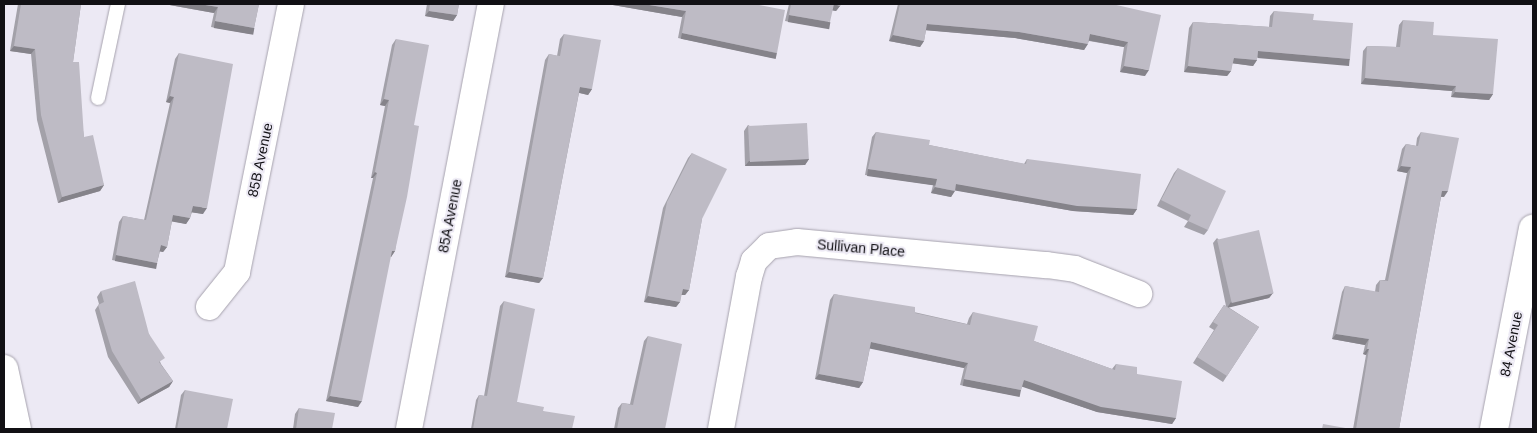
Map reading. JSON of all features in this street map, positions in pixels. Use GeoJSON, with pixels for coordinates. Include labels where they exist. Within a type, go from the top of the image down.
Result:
{"type":"FeatureCollection","features":[{"type":"Feature","properties":{"kind":"street","name":"85B Avenue"},"geometry":{"type":"LineString","coordinates":[[209,307],[237,272],[292,4]]}},
{"type":"Feature","properties":{"kind":"street","name":"85A Avenue"},"geometry":{"type":"LineString","coordinates":[[409,429],[491,4]]}},
{"type":"Feature","properties":{"kind":"street","name":"84 Avenue"},"geometry":{"type":"LineString","coordinates":[[1494,429],[1533,230]]}},
{"type":"Feature","properties":{"kind":"street","name":"Sullivan Place"},"geometry":{"type":"LineString","coordinates":[[721,429],[749,277],[754,261],[775,245],[797,242],[1076,268],[1139,294]]}},
{"type":"Feature","properties":{"kind":"street"},"geometry":{"type":"LineString","coordinates":[[4,369],[17,429]]}},
{"type":"Feature","properties":{"kind":"lane"},"geometry":{"type":"LineString","coordinates":[[98,98],[118,4]]}},
{"type":"Feature","properties":{"kind":"building"},"geometry":{"type":"Polygon","coordinates":[[[21,4],[81,4],[73,62],[79,62],[84,137],[93,135],[104,185],[62,197],[41,115],[35,49],[14,46],[21,4]]]}},
{"type":"Feature","properties":{"kind":"building"},"geometry":{"type":"Polygon","coordinates":[[[199,4],[259,4],[254,28],[215,21],[218,7],[199,4]]]}},
{"type":"Feature","properties":{"kind":"building"},"geometry":{"type":"Polygon","coordinates":[[[430,4],[459,4],[457,15],[429,11],[430,4]]]}},
{"type":"Feature","properties":{"kind":"building"},"geometry":{"type":"Polygon","coordinates":[[[643,4],[754,4],[785,10],[777,53],[682,33],[686,11],[643,4]]]}},
{"type":"Feature","properties":{"kind":"building"},"geometry":{"type":"Polygon","coordinates":[[[791,4],[834,4],[830,22],[789,15],[791,4]]]}},
{"type":"Feature","properties":{"kind":"building"},"geometry":{"type":"Polygon","coordinates":[[[900,4],[1112,4],[1161,15],[1149,70],[1124,66],[1128,42],[1090,34],[1088,44],[1019,32],[927,24],[924,41],[893,35],[900,4]]]}},
{"type":"Feature","properties":{"kind":"building"},"geometry":{"type":"Polygon","coordinates":[[[1274,11],[1314,14],[1313,20],[1353,23],[1350,59],[1258,51],[1257,60],[1234,58],[1231,71],[1188,66],[1193,22],[1272,27],[1274,11]]]}},
{"type":"Feature","properties":{"kind":"building"},"geometry":{"type":"Polygon","coordinates":[[[1403,20],[1434,22],[1433,35],[1498,39],[1493,94],[1455,92],[1456,86],[1365,78],[1367,46],[1400,47],[1403,20]]]}},
{"type":"Feature","properties":{"kind":"building"},"geometry":{"type":"Polygon","coordinates":[[[564,34],[601,40],[592,89],[580,87],[543,278],[509,272],[549,54],[560,56],[564,34]]]}},
{"type":"Feature","properties":{"kind":"building"},"geometry":{"type":"Polygon","coordinates":[[[396,39],[429,45],[414,125],[419,126],[407,197],[395,251],[392,251],[362,401],[330,396],[377,173],[375,172],[389,100],[384,99],[396,39]]]}},
{"type":"Feature","properties":{"kind":"building"},"geometry":{"type":"Polygon","coordinates":[[[179,53],[233,64],[207,208],[193,206],[190,218],[173,215],[167,247],[161,245],[157,263],[116,255],[123,216],[146,220],[174,97],[170,96],[179,53]]]}},
{"type":"Feature","properties":{"kind":"building"},"geometry":{"type":"Polygon","coordinates":[[[807,123],[809,159],[750,162],[748,126],[807,123]]]}},
{"type":"Feature","properties":{"kind":"building"},"geometry":{"type":"Polygon","coordinates":[[[876,132],[930,140],[929,145],[1026,164],[1027,159],[1141,174],[1137,209],[1077,206],[956,184],[955,191],[935,187],[937,179],[868,169],[876,132]]]}},
{"type":"Feature","properties":{"kind":"building"},"geometry":{"type":"Polygon","coordinates":[[[1421,132],[1459,138],[1448,191],[1442,191],[1399,429],[1356,429],[1369,339],[1336,334],[1345,286],[1379,292],[1380,280],[1388,281],[1411,167],[1401,166],[1406,144],[1418,146],[1421,132]]]}},
{"type":"Feature","properties":{"kind":"building"},"geometry":{"type":"Polygon","coordinates":[[[692,153],[727,169],[702,219],[689,290],[683,289],[680,302],[648,296],[667,202],[692,153]]]}},
{"type":"Feature","properties":{"kind":"building"},"geometry":{"type":"Polygon","coordinates":[[[1178,168],[1226,191],[1208,230],[1188,221],[1191,215],[1161,200],[1178,168]]]}},
{"type":"Feature","properties":{"kind":"building"},"geometry":{"type":"Polygon","coordinates":[[[1259,230],[1274,293],[1232,303],[1217,240],[1259,230]]]}},
{"type":"Feature","properties":{"kind":"building"},"geometry":{"type":"Polygon","coordinates":[[[135,281],[149,334],[165,358],[159,362],[173,381],[141,399],[112,351],[98,305],[104,302],[101,291],[135,281]]]}},
{"type":"Feature","properties":{"kind":"building"},"geometry":{"type":"Polygon","coordinates":[[[834,294],[915,307],[915,313],[970,325],[973,312],[1038,326],[1034,341],[1115,370],[1116,364],[1137,367],[1137,374],[1182,381],[1176,418],[1101,407],[1024,380],[1021,390],[964,379],[968,363],[871,342],[863,382],[819,374],[834,294]]]}},
{"type":"Feature","properties":{"kind":"building"},"geometry":{"type":"Polygon","coordinates":[[[504,301],[535,309],[517,402],[544,407],[543,411],[575,416],[572,429],[473,429],[479,395],[487,396],[504,301]]]}},
{"type":"Feature","properties":{"kind":"building"},"geometry":{"type":"Polygon","coordinates":[[[1224,305],[1259,327],[1227,376],[1197,357],[1218,325],[1213,322],[1224,305]]]}},
{"type":"Feature","properties":{"kind":"building"},"geometry":{"type":"Polygon","coordinates":[[[648,336],[682,344],[665,429],[617,429],[622,403],[633,405],[648,336]]]}},
{"type":"Feature","properties":{"kind":"building"},"geometry":{"type":"Polygon","coordinates":[[[185,390],[233,399],[227,429],[177,429],[185,390]]]}},
{"type":"Feature","properties":{"kind":"building"},"geometry":{"type":"Polygon","coordinates":[[[299,408],[335,413],[332,429],[296,429],[299,408]]]}},
{"type":"Feature","properties":{"kind":"building"},"geometry":{"type":"Polygon","coordinates":[[[1323,424],[1351,429],[1322,429],[1323,424]]]}}]}
